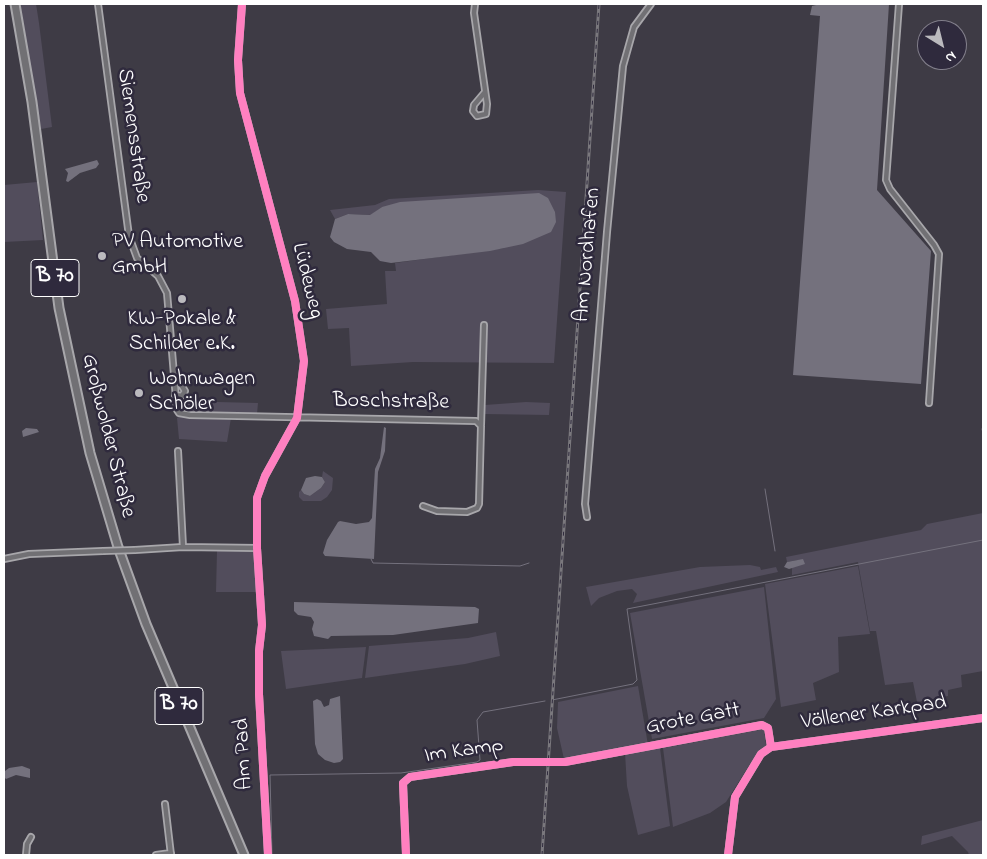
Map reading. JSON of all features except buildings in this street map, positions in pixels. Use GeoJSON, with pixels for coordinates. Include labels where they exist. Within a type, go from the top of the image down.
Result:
{"type":"FeatureCollection","features":[{"type":"Feature","properties":{"kind":"main road","name":"Großwolder Straße"},"geometry":{"type":"LineString","coordinates":[[15,4],[32,102],[59,308],[90,453],[118,547],[146,624],[244,855]]}},
{"type":"Feature","properties":{"kind":"street","name":"Siemensstraße"},"geometry":{"type":"LineString","coordinates":[[98,4],[129,236],[137,258],[158,276],[167,293],[177,410],[183,414],[298,418]]}},
{"type":"Feature","properties":{"kind":"street","name":"Lüdeweg"},"geometry":{"type":"LineString","coordinates":[[242,4],[238,60],[240,93],[294,301],[302,341],[304,377],[298,418],[259,492],[257,548],[262,625],[259,651]]}},
{"type":"Feature","properties":{"kind":"street"},"geometry":{"type":"LineString","coordinates":[[475,4],[474,13],[485,92],[486,114],[477,116],[473,112],[474,105],[485,92]]}},
{"type":"Feature","properties":{"kind":"street","name":"Am Nordhafen"},"geometry":{"type":"LineString","coordinates":[[587,516],[585,504],[607,232],[623,66],[634,27],[651,4]]}},
{"type":"Feature","properties":{"kind":"street"},"geometry":{"type":"LineString","coordinates":[[899,4],[886,180],[890,189],[939,254],[929,403]]}},
{"type":"Feature","properties":{"kind":"street","name":"Boschstraße"},"geometry":{"type":"LineString","coordinates":[[423,506],[437,511],[467,512],[476,508],[479,504],[484,325]]}},
{"type":"Feature","properties":{"kind":"street","name":"Siemensstraße"},"geometry":{"type":"LineString","coordinates":[[174,379],[180,383],[185,391],[182,396],[175,395]]}},
{"type":"Feature","properties":{"kind":"street","name":"Boschstraße"},"geometry":{"type":"LineString","coordinates":[[298,418],[476,421],[482,426]]}},
{"type":"Feature","properties":{"kind":"street"},"geometry":{"type":"LineString","coordinates":[[178,450],[183,547]]}},
{"type":"Feature","properties":{"kind":"street"},"geometry":{"type":"LineString","coordinates":[[4,559],[29,554],[183,547],[257,548]]}},
{"type":"Feature","properties":{"kind":"street","name":"Am Pad"},"geometry":{"type":"LineString","coordinates":[[259,651],[268,855]]}},
{"type":"Feature","properties":{"kind":"street","name":"Völlener Karkpad"},"geometry":{"type":"LineString","coordinates":[[771,747],[983,718]]}},
{"type":"Feature","properties":{"kind":"street","name":"Grote Gatt"},"geometry":{"type":"LineString","coordinates":[[544,762],[565,762],[607,755],[762,724],[767,726],[770,731],[771,747]]}},
{"type":"Feature","properties":{"kind":"street"},"geometry":{"type":"LineString","coordinates":[[728,855],[736,797],[761,754],[771,747]]}},
{"type":"Feature","properties":{"kind":"street","name":"Im Kamp"},"geometry":{"type":"LineString","coordinates":[[406,855],[403,783],[407,778],[513,762],[544,762]]}},
{"type":"Feature","properties":{"kind":"street"},"geometry":{"type":"LineString","coordinates":[[156,855],[171,854],[165,804]]}},
{"type":"Feature","properties":{"kind":"street"},"geometry":{"type":"LineString","coordinates":[[26,855],[27,844],[31,837]]}},
{"type":"Feature","properties":{"kind":"shaded area"},"geometry":{"type":"Polygon","coordinates":[[[20,4],[36,4],[52,127],[41,129],[20,4]]]}},
{"type":"Feature","properties":{"kind":"shaded area"},"geometry":{"type":"Polygon","coordinates":[[[820,4],[889,4],[877,190],[931,251],[921,384],[793,375],[820,16],[810,15],[812,6],[820,4]]]}},
{"type":"Feature","properties":{"kind":"shaded area"},"geometry":{"type":"Polygon","coordinates":[[[97,160],[99,164],[96,168],[80,173],[68,182],[66,181],[68,173],[65,169],[97,160]]]}},
{"type":"Feature","properties":{"kind":"shaded area"},"geometry":{"type":"Polygon","coordinates":[[[37,182],[43,240],[4,242],[4,185],[37,182]]]}},
{"type":"Feature","properties":{"kind":"shaded area"},"geometry":{"type":"Polygon","coordinates":[[[538,190],[566,192],[554,363],[413,362],[351,366],[349,328],[328,329],[326,309],[387,304],[385,271],[396,271],[395,263],[504,248],[382,207],[371,215],[348,214],[335,219],[330,210],[375,205],[389,199],[538,190]]]}},
{"type":"Feature","properties":{"kind":"shaded area"},"geometry":{"type":"Polygon","coordinates":[[[539,193],[548,198],[555,212],[556,222],[551,232],[523,244],[490,251],[391,263],[380,261],[371,252],[347,249],[334,242],[330,237],[335,219],[348,214],[370,215],[382,207],[400,202],[539,193]]]}},
{"type":"Feature","properties":{"kind":"shaded area"},"geometry":{"type":"Polygon","coordinates":[[[177,401],[258,403],[257,414],[182,413],[177,401]]]}},
{"type":"Feature","properties":{"kind":"shaded area"},"geometry":{"type":"Polygon","coordinates":[[[526,402],[550,403],[549,415],[484,414],[485,405],[526,402]]]}},
{"type":"Feature","properties":{"kind":"shaded area"},"geometry":{"type":"Polygon","coordinates":[[[180,416],[231,418],[227,442],[179,439],[177,418],[180,416]]]}},
{"type":"Feature","properties":{"kind":"shaded area"},"geometry":{"type":"Polygon","coordinates":[[[384,427],[386,428],[385,451],[378,472],[374,559],[325,556],[323,553],[327,540],[338,522],[356,524],[369,522],[372,518],[375,469],[380,458],[384,427]]]}},
{"type":"Feature","properties":{"kind":"shaded area"},"geometry":{"type":"Polygon","coordinates":[[[26,428],[37,429],[39,432],[23,437],[22,431],[26,428]]]}},
{"type":"Feature","properties":{"kind":"shaded area"},"geometry":{"type":"Polygon","coordinates":[[[323,471],[333,478],[332,490],[321,501],[303,501],[299,497],[299,492],[301,490],[304,494],[310,496],[321,488],[325,482],[322,477],[323,471]]]}},
{"type":"Feature","properties":{"kind":"shaded area"},"geometry":{"type":"Polygon","coordinates":[[[322,477],[325,482],[321,488],[310,496],[304,494],[301,490],[306,478],[322,477]]]}},
{"type":"Feature","properties":{"kind":"shaded area"},"geometry":{"type":"Polygon","coordinates":[[[983,513],[983,671],[961,675],[962,687],[948,690],[948,696],[917,702],[913,682],[885,685],[876,631],[870,631],[858,562],[792,575],[792,567],[797,566],[798,560],[787,562],[786,557],[921,530],[927,524],[983,513]]]}},
{"type":"Feature","properties":{"kind":"shaded area"},"geometry":{"type":"Polygon","coordinates":[[[253,550],[256,592],[216,592],[217,551],[253,550]]]}},
{"type":"Feature","properties":{"kind":"shaded area"},"geometry":{"type":"Polygon","coordinates":[[[803,559],[805,564],[789,569],[784,567],[787,562],[803,559]]]}},
{"type":"Feature","properties":{"kind":"shaded area"},"geometry":{"type":"Polygon","coordinates":[[[750,565],[760,567],[761,570],[776,567],[778,572],[633,603],[637,594],[632,589],[617,591],[599,598],[591,606],[586,587],[700,567],[750,565]]]}},
{"type":"Feature","properties":{"kind":"shaded area"},"geometry":{"type":"Polygon","coordinates":[[[858,566],[870,634],[838,637],[839,672],[813,683],[816,700],[781,707],[765,584],[858,566]]]}},
{"type":"Feature","properties":{"kind":"shaded area"},"geometry":{"type":"Polygon","coordinates":[[[764,587],[776,699],[764,718],[652,739],[630,613],[764,587]]]}},
{"type":"Feature","properties":{"kind":"shaded area"},"geometry":{"type":"Polygon","coordinates":[[[294,602],[475,607],[479,609],[478,623],[393,635],[331,636],[328,639],[314,636],[312,629],[314,622],[311,617],[298,615],[294,611],[294,602]]]}},
{"type":"Feature","properties":{"kind":"shaded area"},"geometry":{"type":"Polygon","coordinates":[[[496,632],[500,656],[465,664],[365,678],[369,646],[468,638],[496,632]]]}},
{"type":"Feature","properties":{"kind":"shaded area"},"geometry":{"type":"Polygon","coordinates":[[[366,647],[362,678],[286,689],[281,651],[366,647]]]}},
{"type":"Feature","properties":{"kind":"shaded area"},"geometry":{"type":"Polygon","coordinates":[[[638,686],[648,745],[564,759],[557,728],[558,702],[638,686]]]}},
{"type":"Feature","properties":{"kind":"shaded area"},"geometry":{"type":"Polygon","coordinates":[[[340,696],[343,759],[340,762],[334,763],[325,760],[318,754],[315,744],[313,701],[317,699],[321,701],[324,707],[329,705],[330,699],[340,696]]]}},
{"type":"Feature","properties":{"kind":"shaded area"},"geometry":{"type":"Polygon","coordinates":[[[764,729],[766,745],[750,764],[726,802],[710,813],[673,827],[663,748],[764,729]]]}},
{"type":"Feature","properties":{"kind":"shaded area"},"geometry":{"type":"Polygon","coordinates":[[[660,748],[670,826],[638,835],[627,786],[625,753],[660,748]]]}},
{"type":"Feature","properties":{"kind":"shaded area"},"geometry":{"type":"Polygon","coordinates":[[[22,766],[30,769],[30,778],[16,775],[6,779],[4,777],[5,771],[9,768],[22,766]]]}},
{"type":"Feature","properties":{"kind":"shaded area"},"geometry":{"type":"Polygon","coordinates":[[[983,820],[983,855],[969,855],[952,836],[921,845],[922,836],[983,820]]]}},
{"type":"Feature","properties":{"kind":"waterway"},"geometry":{"type":"LineString","coordinates":[[982,429],[983,433]]}},
{"type":"Feature","properties":{"kind":"waterway"},"geometry":{"type":"LineString","coordinates":[[765,489],[775,551]]}},
{"type":"Feature","properties":{"kind":"waterway"},"geometry":{"type":"LineString","coordinates":[[552,700],[633,684],[637,680],[627,609],[983,540]]}},
{"type":"Feature","properties":{"kind":"waterway"},"geometry":{"type":"LineString","coordinates":[[371,559],[373,563],[520,566],[529,563]]}},
{"type":"Feature","properties":{"kind":"waterway"},"geometry":{"type":"LineString","coordinates":[[272,855],[270,775],[401,773],[477,762],[480,760],[477,720],[483,712],[545,701]]}},
{"type":"Feature","properties":{"kind":"railway"},"geometry":{"type":"LineString","coordinates":[[542,855],[599,4]]}},
{"type":"Feature","properties":{"kind":"cycle path"},"geometry":{"type":"LineString","coordinates":[[242,4],[238,60],[240,93],[295,301],[304,361],[297,418],[265,476],[257,498],[257,548],[262,625],[259,651],[259,694],[268,855]]}},
{"type":"Feature","properties":{"kind":"cycle path"},"geometry":{"type":"LineString","coordinates":[[728,855],[735,797],[761,754],[771,747],[983,718]]}},
{"type":"Feature","properties":{"kind":"cycle path"},"geometry":{"type":"LineString","coordinates":[[406,855],[403,783],[410,777],[513,762],[565,762],[762,725],[768,728],[771,747]]}},
{"type":"Feature","properties":{"kind":"place","name":"PV Automotive GmbH"},"geometry":{"type":"Point","coordinates":[102,256]}},
{"type":"Feature","properties":{"kind":"place","name":"KW-Pokale & Schilder e.K."},"geometry":{"type":"Point","coordinates":[182,299]}},
{"type":"Feature","properties":{"kind":"place","name":"Wohnwagen Schöler"},"geometry":{"type":"Point","coordinates":[139,393]}}]}
